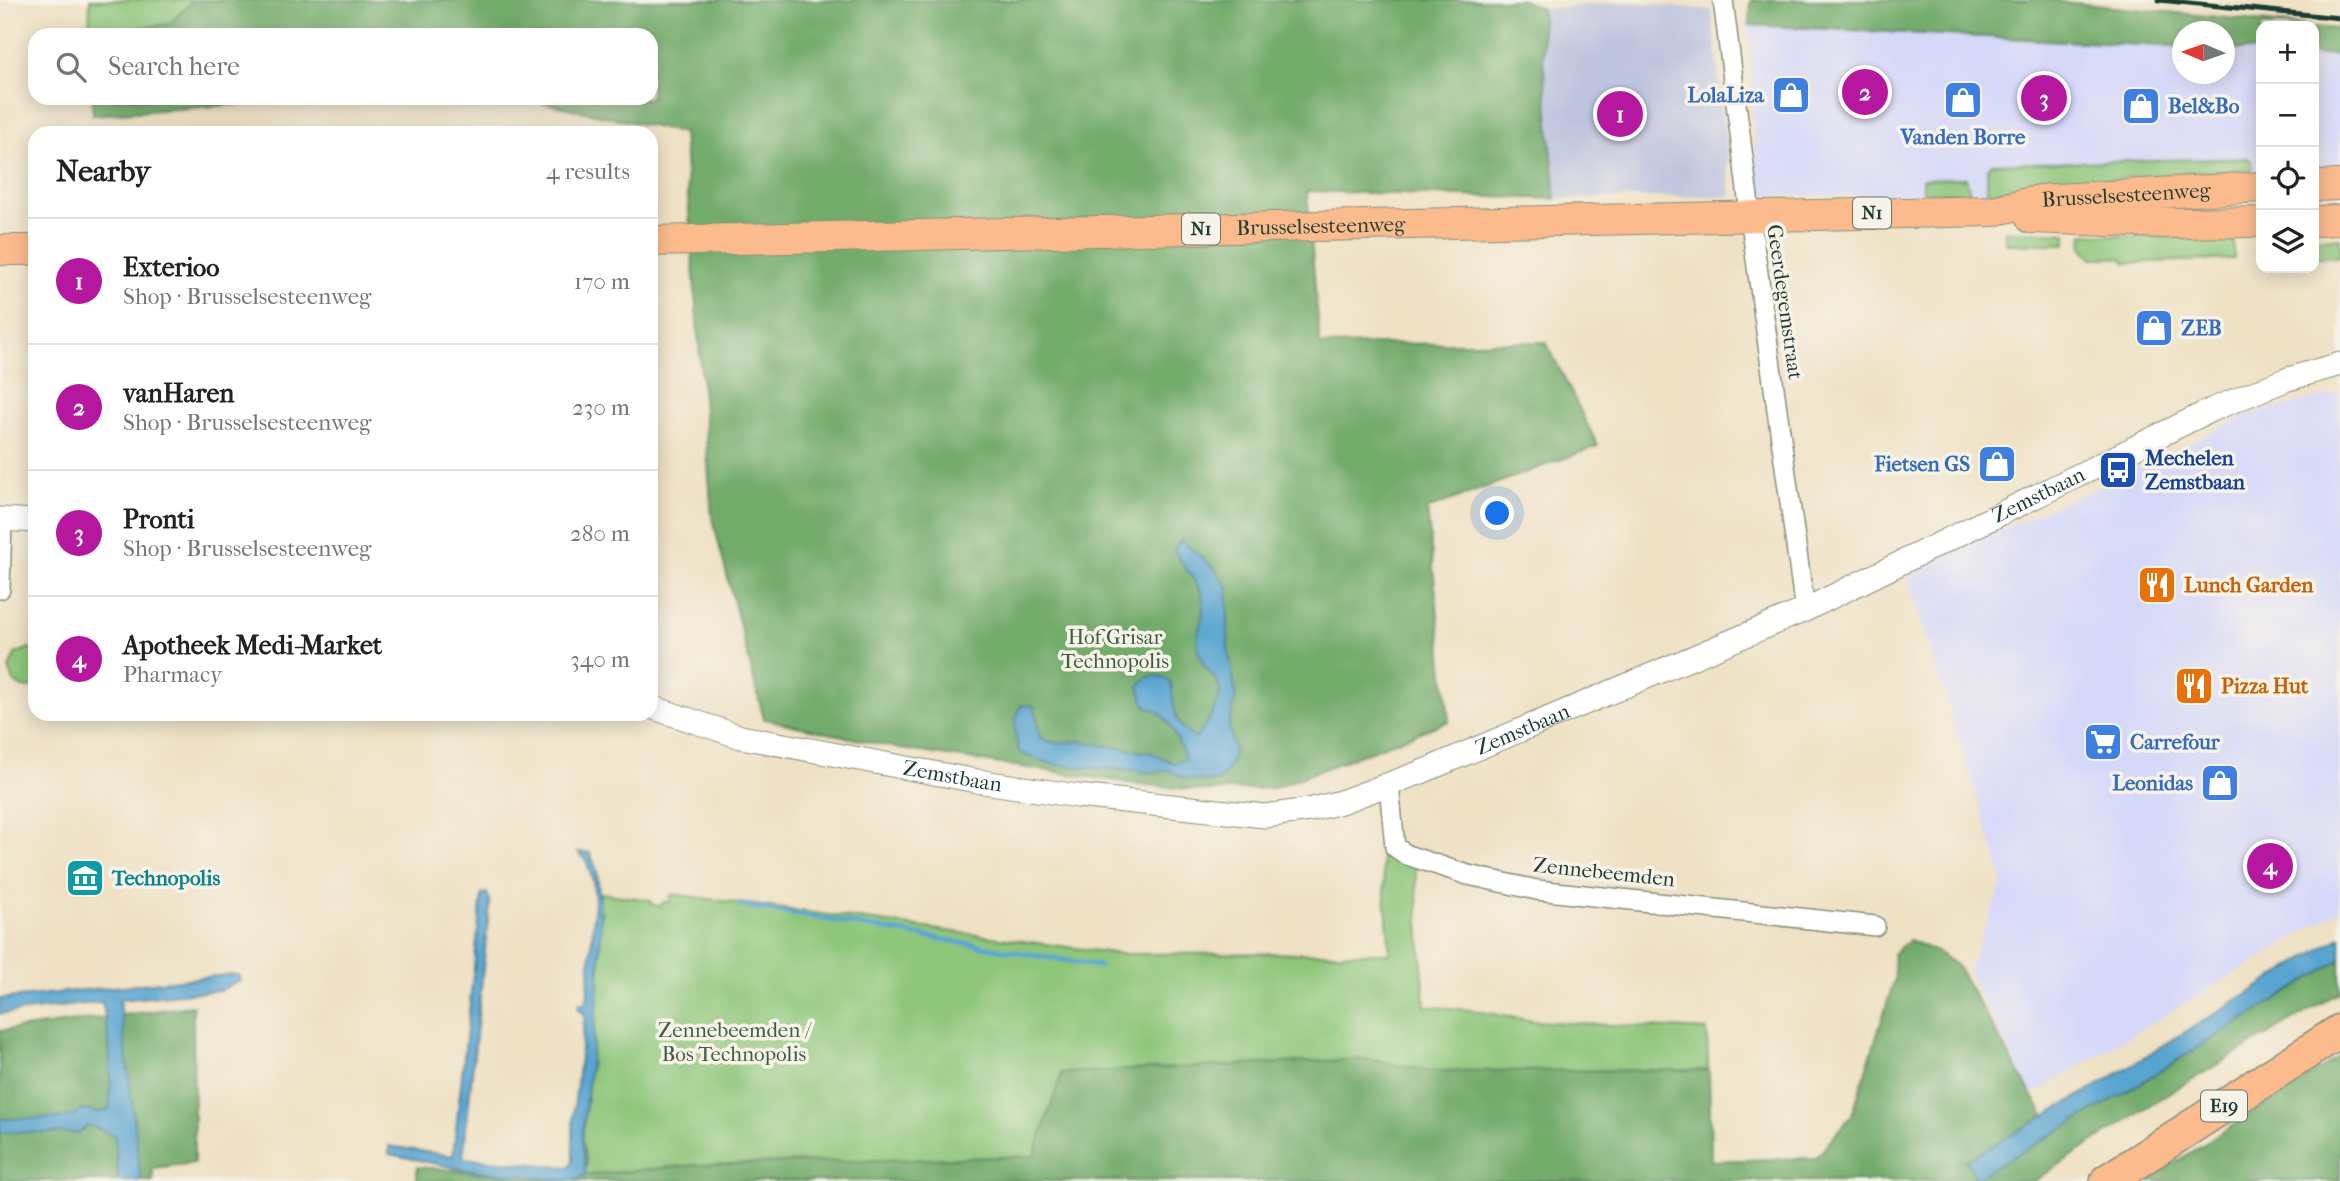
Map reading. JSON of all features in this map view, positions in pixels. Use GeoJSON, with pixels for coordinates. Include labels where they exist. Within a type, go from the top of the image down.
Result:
{"type":"FeatureCollection","features":[{"type":"Feature","properties":{"kind":"highway","name":"E19"},"geometry":{"type":"LineString","coordinates":[[2107,1181],[2340,1031]]}},
{"type":"Feature","properties":{"kind":"main road"},"geometry":{"type":"LineString","coordinates":[[2319,186],[2340,185]]}},
{"type":"Feature","properties":{"kind":"main road","name":"Brusselsesteenweg"},"geometry":{"type":"LineString","coordinates":[[1993,211],[2039,200],[2256,187]]}},
{"type":"Feature","properties":{"kind":"main road","name":"Brusselsesteenweg"},"geometry":{"type":"LineString","coordinates":[[658,241],[1993,211],[2030,218],[2163,223],[2256,222]]}},
{"type":"Feature","properties":{"kind":"main road"},"geometry":{"type":"LineString","coordinates":[[2319,221],[2340,220]]}},
{"type":"Feature","properties":{"kind":"main road"},"geometry":{"type":"LineString","coordinates":[[0,250],[28,250]]}},
{"type":"Feature","properties":{"kind":"street","name":"Geerdegemstraat"},"geometry":{"type":"LineString","coordinates":[[1723,0],[1805,610]]}},
{"type":"Feature","properties":{"kind":"street","name":"Zemstbaan"},"geometry":{"type":"LineString","coordinates":[[658,710],[705,728],[821,754],[976,782],[1265,816],[1341,802],[1389,785],[1805,610],[2211,410],[2277,383],[2340,364]]}},
{"type":"Feature","properties":{"kind":"street"},"geometry":{"type":"LineString","coordinates":[[0,589],[1,519],[28,521]]}},
{"type":"Feature","properties":{"kind":"street","name":"Zennebeemden"},"geometry":{"type":"LineString","coordinates":[[1389,785],[1395,847],[1407,855],[1468,875],[1538,890],[1875,926]]}},
{"type":"Feature","properties":{"kind":"shaded area"},"geometry":{"type":"Polygon","coordinates":[[[1629,2],[1712,10],[1731,196],[1556,199],[1543,61],[1542,9],[1629,2]]]}},
{"type":"Feature","properties":{"kind":"shaded area"},"geometry":{"type":"Polygon","coordinates":[[[1749,25],[2172,46],[2172,84],[2235,84],[2235,50],[2256,51],[2256,171],[2174,174],[1967,194],[1757,196],[1749,25]]]}},
{"type":"Feature","properties":{"kind":"shaded area"},"geometry":{"type":"Polygon","coordinates":[[[2319,54],[2340,55],[2340,169],[2319,169],[2319,54]]]}},
{"type":"Feature","properties":{"kind":"shaded area"},"geometry":{"type":"Polygon","coordinates":[[[2340,393],[2340,910],[2032,1095],[1968,971],[2003,881],[1907,576],[1949,552],[2097,488],[2247,415],[2340,393]]]}},
{"type":"Feature","properties":{"kind":"green space"},"geometry":{"type":"Polygon","coordinates":[[[90,0],[194,0],[169,24],[137,28],[89,28],[90,0]]]}},
{"type":"Feature","properties":{"kind":"green space","name":"Hof Grisar Technopolis"},"geometry":{"type":"Polygon","coordinates":[[[194,0],[1523,0],[1542,9],[1543,61],[1556,199],[1307,191],[1320,345],[1546,342],[1598,446],[1427,509],[1449,721],[1274,788],[1207,791],[1137,784],[901,749],[764,719],[712,517],[683,133],[553,105],[658,105],[658,28],[140,28],[169,24],[194,0]]]}},
{"type":"Feature","properties":{"kind":"green space"},"geometry":{"type":"Polygon","coordinates":[[[1751,0],[2043,0],[2258,21],[2256,51],[2235,50],[2235,21],[2172,21],[2172,46],[1749,25],[1751,0]]]}},
{"type":"Feature","properties":{"kind":"green space"},"geometry":{"type":"Polygon","coordinates":[[[2319,27],[2340,29],[2340,55],[2319,54],[2319,27]]]}},
{"type":"Feature","properties":{"kind":"green space"},"geometry":{"type":"Polygon","coordinates":[[[92,105],[231,105],[93,115],[92,105]]]}},
{"type":"Feature","properties":{"kind":"green space"},"geometry":{"type":"Polygon","coordinates":[[[2246,158],[2252,161],[2253,170],[2174,173],[1987,192],[1987,170],[1991,164],[2246,158]]]}},
{"type":"Feature","properties":{"kind":"green space"},"geometry":{"type":"Polygon","coordinates":[[[1966,178],[1970,192],[1923,193],[1922,179],[1966,178]]]}},
{"type":"Feature","properties":{"kind":"green space"},"geometry":{"type":"Polygon","coordinates":[[[2005,230],[2066,233],[2066,244],[2005,244],[2005,230]]]}},
{"type":"Feature","properties":{"kind":"green space"},"geometry":{"type":"Polygon","coordinates":[[[2083,234],[2234,241],[2234,259],[2127,263],[2121,258],[2092,258],[2082,247],[2083,234]]]}},
{"type":"Feature","properties":{"kind":"green space"},"geometry":{"type":"Polygon","coordinates":[[[2340,238],[2340,257],[2319,257],[2319,239],[2340,238]]]}},
{"type":"Feature","properties":{"kind":"green space"},"geometry":{"type":"Polygon","coordinates":[[[28,648],[28,688],[14,682],[9,668],[15,654],[28,648]]]}},
{"type":"Feature","properties":{"kind":"green space","name":"Zennebeemden / Bos Technopolis"},"geometry":{"type":"Polygon","coordinates":[[[1381,813],[1384,856],[1415,866],[1425,1006],[1471,1010],[1533,1021],[1707,1030],[1711,1161],[1816,1158],[1840,1181],[570,1181],[581,1178],[587,1164],[582,1139],[599,987],[600,893],[651,900],[651,904],[661,906],[663,902],[669,902],[672,894],[1120,954],[1390,953],[1378,814],[1381,813]]]}},
{"type":"Feature","properties":{"kind":"green space"},"geometry":{"type":"Polygon","coordinates":[[[1909,940],[1939,953],[1957,966],[2045,1117],[1966,1161],[1976,1178],[2156,1074],[2340,960],[2340,992],[2161,1098],[2034,1181],[570,1181],[586,1175],[695,1165],[1034,1156],[1062,1073],[1366,1059],[1432,1071],[1709,1070],[1711,1161],[1816,1158],[1852,1115],[1895,978],[1893,954],[1909,940]]]}},
{"type":"Feature","properties":{"kind":"green space"},"geometry":{"type":"Polygon","coordinates":[[[193,1006],[194,1163],[153,1168],[153,1181],[0,1181],[0,1031],[193,1006]]]}},
{"type":"Feature","properties":{"kind":"green space"},"geometry":{"type":"Polygon","coordinates":[[[2340,1056],[2340,1181],[2147,1181],[2320,1069],[2340,1056]]]}},
{"type":"Feature","properties":{"kind":"green space"},"geometry":{"type":"Polygon","coordinates":[[[417,1167],[570,1181],[417,1181],[417,1167]]]}},
{"type":"Feature","properties":{"kind":"green space"},"geometry":{"type":"Polygon","coordinates":[[[417,1167],[570,1181],[417,1181],[417,1167]]]}},
{"type":"Feature","properties":{"kind":"water"},"geometry":{"type":"Polygon","coordinates":[[[1181,540],[1216,570],[1228,588],[1228,649],[1236,695],[1229,725],[1234,750],[1232,762],[1220,780],[1212,782],[1185,779],[1169,770],[1151,772],[1069,766],[1044,762],[1019,752],[1015,728],[1021,705],[1034,706],[1040,738],[1054,743],[1080,741],[1152,753],[1174,763],[1185,759],[1171,727],[1160,713],[1146,707],[1139,687],[1146,679],[1154,676],[1171,682],[1178,721],[1182,728],[1196,738],[1219,700],[1218,683],[1203,664],[1198,649],[1197,639],[1203,612],[1201,593],[1174,550],[1181,540]]]}},
{"type":"Feature","properties":{"kind":"water"},"geometry":{"type":"Polygon","coordinates":[[[578,852],[590,853],[597,871],[601,916],[599,987],[582,1139],[586,1175],[570,1181],[461,1169],[389,1154],[389,1146],[453,1156],[482,894],[487,893],[490,902],[463,1158],[569,1167],[573,1161],[573,1117],[585,1014],[578,1009],[579,1004],[587,1001],[595,900],[593,881],[586,860],[578,852]]]}},
{"type":"Feature","properties":{"kind":"water"},"geometry":{"type":"Polygon","coordinates":[[[2340,937],[2340,960],[2121,1095],[1976,1178],[1966,1161],[2112,1077],[2340,937]]]}},
{"type":"Feature","properties":{"kind":"water"},"geometry":{"type":"Polygon","coordinates":[[[239,975],[241,980],[221,990],[120,1000],[141,1181],[118,1181],[115,1136],[89,1125],[78,1133],[0,1132],[0,1119],[56,1118],[72,1116],[82,1110],[100,1112],[109,1109],[110,1069],[109,1042],[102,1002],[0,1014],[0,999],[239,975]]]}},
{"type":"Feature","properties":{"kind":"waterway"},"geometry":{"type":"LineString","coordinates":[[740,905],[1099,966]]}},
{"type":"Feature","properties":{"kind":"railway"},"geometry":{"type":"LineString","coordinates":[[2159,0],[2340,18]]}},
{"type":"Feature","properties":{"kind":"place","name":"vanHaren"},"geometry":{"type":"Point","coordinates":[1865,92]}},
{"type":"Feature","properties":{"kind":"place","name":"LolaLiza"},"geometry":{"type":"Point","coordinates":[1791,95]}},
{"type":"Feature","properties":{"kind":"place","name":"Pronti"},"geometry":{"type":"Point","coordinates":[2044,98]}},
{"type":"Feature","properties":{"kind":"place","name":"Vanden Borre"},"geometry":{"type":"Point","coordinates":[1963,100]}},
{"type":"Feature","properties":{"kind":"place","name":"Bel&Bo"},"geometry":{"type":"Point","coordinates":[2141,106]}},
{"type":"Feature","properties":{"kind":"place","name":"Exterioo"},"geometry":{"type":"Point","coordinates":[1620,114]}},
{"type":"Feature","properties":{"kind":"place","name":"ZEB"},"geometry":{"type":"Point","coordinates":[2154,328]}},
{"type":"Feature","properties":{"kind":"place","name":"Fietsen GS"},"geometry":{"type":"Point","coordinates":[1997,464]}},
{"type":"Feature","properties":{"kind":"place","name":"Mechelen Zemstbaan"},"geometry":{"type":"Point","coordinates":[2118,470]}},
{"type":"Feature","properties":{"kind":"place","name":"Lunch Garden"},"geometry":{"type":"Point","coordinates":[2157,585]}},
{"type":"Feature","properties":{"kind":"place","name":"Pizza Hut"},"geometry":{"type":"Point","coordinates":[2194,686]}},
{"type":"Feature","properties":{"kind":"place","name":"Carrefour"},"geometry":{"type":"Point","coordinates":[2103,742]}},
{"type":"Feature","properties":{"kind":"place","name":"Leonidas"},"geometry":{"type":"Point","coordinates":[2220,783]}},
{"type":"Feature","properties":{"kind":"place","name":"Apotheek Medi-Market"},"geometry":{"type":"Point","coordinates":[2270,866]}},
{"type":"Feature","properties":{"kind":"place","name":"Technopolis"},"geometry":{"type":"Point","coordinates":[85,878]}}]}
